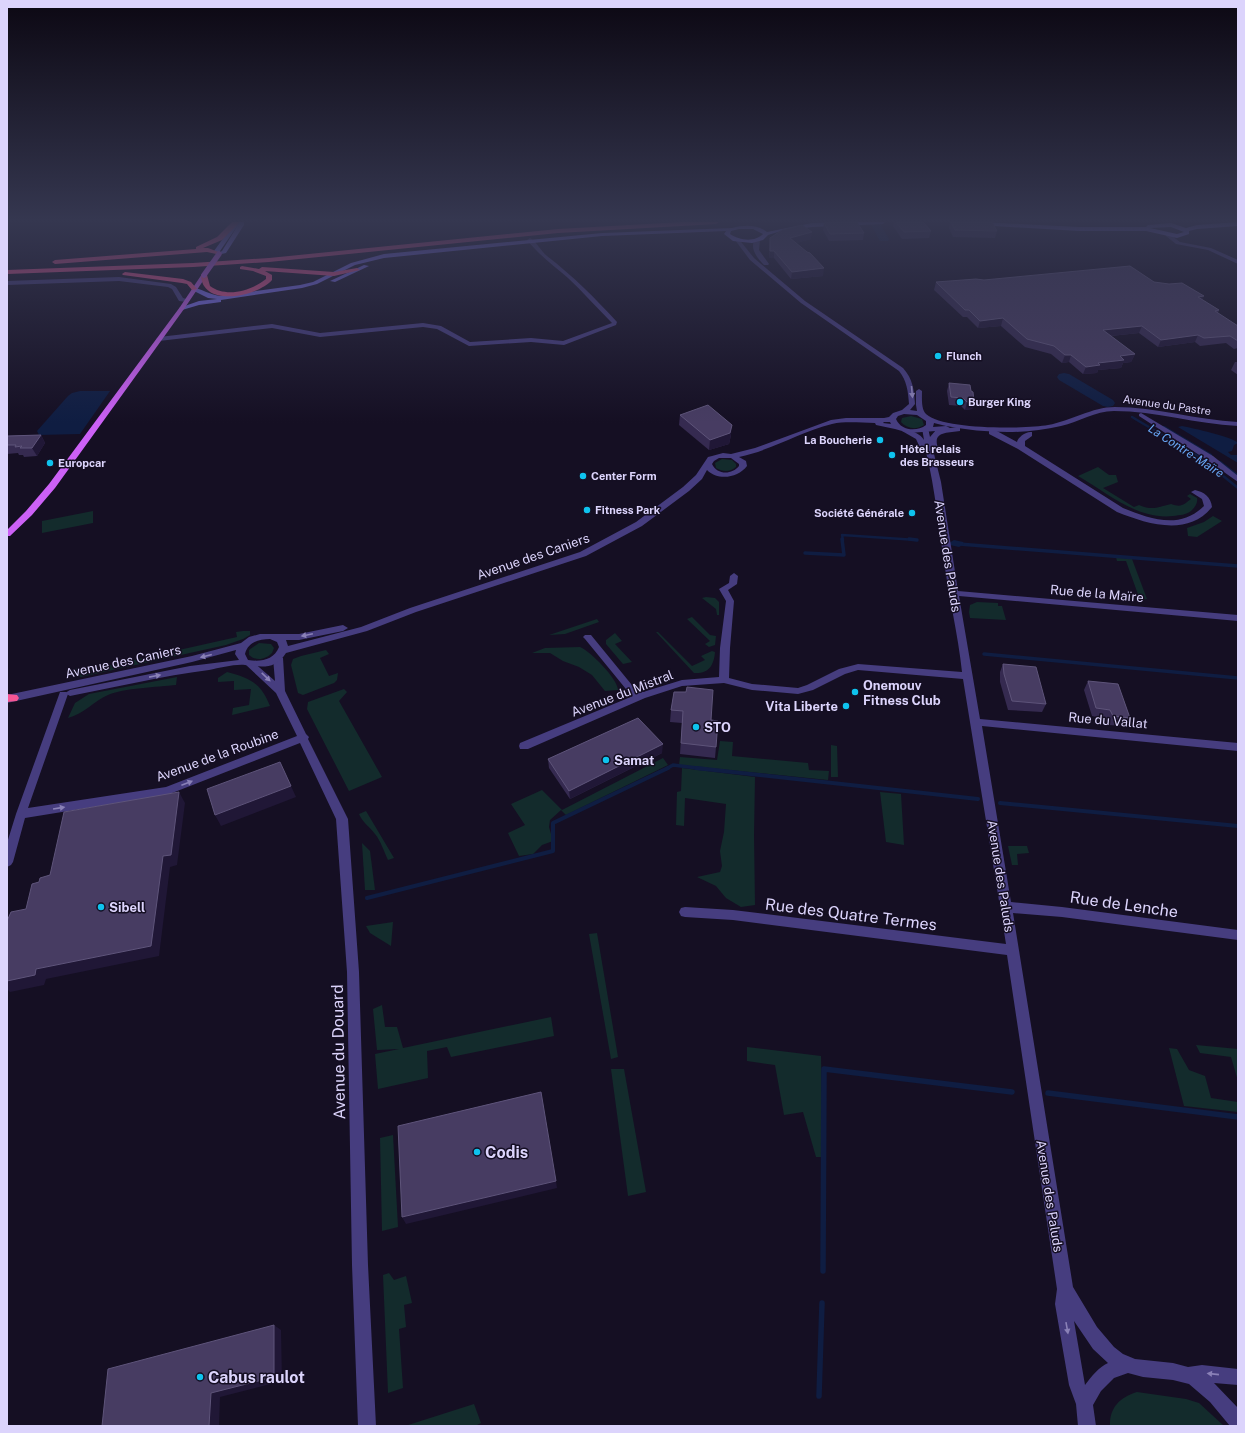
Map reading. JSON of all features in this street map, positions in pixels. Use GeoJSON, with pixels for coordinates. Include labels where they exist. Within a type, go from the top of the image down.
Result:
{"type":"FeatureCollection","features":[{"type":"Feature","properties":{"kind":"highway"},"geometry":{"type":"LineString","coordinates":[[208,289],[214,292],[231,294],[244,293],[256,289]]}},
{"type":"Feature","properties":{"kind":"main road"},"geometry":{"type":"LineString","coordinates":[[7,534],[29,514],[52,486],[182,308],[194,289],[210,297]]}},
{"type":"Feature","properties":{"kind":"main road"},"geometry":{"type":"LineString","coordinates":[[187,300],[210,297],[234,297],[291,289]]}},
{"type":"Feature","properties":{"kind":"main road"},"geometry":{"type":"LineString","coordinates":[[182,308],[199,303],[301,289]]}},
{"type":"Feature","properties":{"kind":"main road"},"geometry":{"type":"LineString","coordinates":[[187,300],[199,303]]}},
{"type":"Feature","properties":{"kind":"street"},"geometry":{"type":"LineString","coordinates":[[175,289],[181,300],[187,300]]}},
{"type":"Feature","properties":{"kind":"street"},"geometry":{"type":"LineString","coordinates":[[159,338],[272,326],[289,328],[303,333],[321,335],[423,325],[439,327],[469,344],[531,340],[543,340],[558,343],[615,323],[583,289]]}},
{"type":"Feature","properties":{"kind":"street"},"geometry":{"type":"LineString","coordinates":[[725,474],[715,472],[708,467],[711,459],[715,457],[732,456],[758,450],[830,423],[851,420],[883,421],[892,419],[896,414],[904,412],[912,404],[912,387],[905,374],[893,362],[881,356],[803,302],[787,289]]}},
{"type":"Feature","properties":{"kind":"street","name":"Avenue des Paluds"},"geometry":{"type":"LineString","coordinates":[[796,289],[835,320],[898,361],[912,373],[916,381],[919,404],[931,424],[926,429],[963,642],[967,676],[976,722],[1006,907],[1065,1289],[1063,1304],[1077,1385],[1084,1404],[1087,1426]]}},
{"type":"Feature","properties":{"kind":"street","name":"Avenue du Pastre"},"geometry":{"type":"LineString","coordinates":[[904,412],[913,412],[941,423],[957,426],[1006,430],[1036,429],[1061,424],[1099,411],[1121,409],[1196,421],[1238,424]]}},
{"type":"Feature","properties":{"kind":"street","name":"Avenue du Pastre"},"geometry":{"type":"LineString","coordinates":[[906,431],[926,429],[957,429],[1029,434],[1061,430],[1106,414],[1127,413],[1141,414],[1199,425],[1238,427]]}},
{"type":"Feature","properties":{"kind":"street"},"geometry":{"type":"LineString","coordinates":[[1141,414],[1210,458],[1238,480]]}},
{"type":"Feature","properties":{"kind":"street"},"geometry":{"type":"LineString","coordinates":[[892,419],[893,423],[898,427]]}},
{"type":"Feature","properties":{"kind":"street"},"geometry":{"type":"LineString","coordinates":[[732,456],[739,459],[743,463],[762,452],[832,426],[851,423],[898,427]]}},
{"type":"Feature","properties":{"kind":"street","name":"Avenue des Paluds"},"geometry":{"type":"LineString","coordinates":[[898,427],[919,438],[933,463]]}},
{"type":"Feature","properties":{"kind":"street","name":"Avenue des Paluds"},"geometry":{"type":"LineString","coordinates":[[933,463],[936,455],[932,438],[940,432],[957,429]]}},
{"type":"Feature","properties":{"kind":"street"},"geometry":{"type":"LineString","coordinates":[[992,432],[1020,447],[1120,510],[1151,521],[1171,523],[1189,521],[1199,516],[1208,507],[1208,504],[1205,498],[1195,492]]}},
{"type":"Feature","properties":{"kind":"street"},"geometry":{"type":"LineString","coordinates":[[1020,447],[1021,440],[1029,434]]}},
{"type":"Feature","properties":{"kind":"street","name":"Avenue des Caniers"},"geometry":{"type":"LineString","coordinates":[[694,483],[725,474],[739,472],[743,466],[743,463]]}},
{"type":"Feature","properties":{"kind":"street","name":"Avenue des Caniers"},"geometry":{"type":"LineString","coordinates":[[280,654],[364,629],[413,610],[583,554],[610,541],[639,524],[694,483],[708,464]]}},
{"type":"Feature","properties":{"kind":"street"},"geometry":{"type":"LineString","coordinates":[[724,680],[725,648],[730,601],[724,588],[733,584],[734,576]]}},
{"type":"Feature","properties":{"kind":"street","name":"Rue de la Maïre"},"geometry":{"type":"LineString","coordinates":[[954,593],[1238,618]]}},
{"type":"Feature","properties":{"kind":"street","name":"Avenue des Caniers"},"geometry":{"type":"LineString","coordinates":[[277,637],[299,637],[353,626],[413,610]]}},
{"type":"Feature","properties":{"kind":"street"},"geometry":{"type":"LineString","coordinates":[[264,636],[277,637],[284,643],[280,654],[264,664],[248,663],[240,654],[244,645],[249,641],[264,636]]}},
{"type":"Feature","properties":{"kind":"street"},"geometry":{"type":"LineString","coordinates":[[588,637],[633,692],[642,696]]}},
{"type":"Feature","properties":{"kind":"street","name":"Avenue des Caniers"},"geometry":{"type":"LineString","coordinates":[[8,700],[192,659],[244,645]]}},
{"type":"Feature","properties":{"kind":"street","name":"Avenue du Douard"},"geometry":{"type":"LineString","coordinates":[[280,654],[280,691]]}},
{"type":"Feature","properties":{"kind":"street","name":"Avenue des Caniers"},"geometry":{"type":"LineString","coordinates":[[8,700],[63,694],[190,669],[248,663]]}},
{"type":"Feature","properties":{"kind":"street","name":"Avenue du Douard"},"geometry":{"type":"LineString","coordinates":[[248,663],[280,691],[304,737],[342,819],[353,972],[360,1265],[366,1426]]}},
{"type":"Feature","properties":{"kind":"street","name":"Avenue du Mistral"},"geometry":{"type":"LineString","coordinates":[[524,746],[642,696],[682,683],[724,680],[752,687],[798,691],[810,688],[842,672],[858,667],[870,666],[967,676]]}},
{"type":"Feature","properties":{"kind":"street"},"geometry":{"type":"LineString","coordinates":[[7,862],[21,814],[63,694]]}},
{"type":"Feature","properties":{"kind":"street","name":"Rue du Vallat"},"geometry":{"type":"LineString","coordinates":[[976,722],[1238,747]]}},
{"type":"Feature","properties":{"kind":"street","name":"Avenue de la Roubine"},"geometry":{"type":"LineString","coordinates":[[21,814],[166,791],[304,737]]}},
{"type":"Feature","properties":{"kind":"street","name":"Rue de Lenche"},"geometry":{"type":"LineString","coordinates":[[1006,907],[1062,912],[1238,935]]}},
{"type":"Feature","properties":{"kind":"street","name":"Rue des Quatre Termes"},"geometry":{"type":"LineString","coordinates":[[685,912],[733,915],[1012,950]]}},
{"type":"Feature","properties":{"kind":"street","name":"Avenue des Paluds"},"geometry":{"type":"LineString","coordinates":[[1065,1289],[1083,1323],[1108,1353],[1127,1365],[1188,1375],[1214,1393],[1233,1413],[1238,1422]]}},
{"type":"Feature","properties":{"kind":"street","name":"Avenue des Paluds"},"geometry":{"type":"LineString","coordinates":[[1084,1404],[1095,1385],[1109,1371],[1127,1365]]}},
{"type":"Feature","properties":{"kind":"street"},"geometry":{"type":"LineString","coordinates":[[1188,1375],[1202,1373],[1238,1377]]}},
{"type":"Feature","properties":{"kind":"green space"},"geometry":{"type":"Polygon","coordinates":[[[911,416],[922,419],[924,425],[918,428],[912,428],[901,422],[902,418],[911,416]]]}},
{"type":"Feature","properties":{"kind":"green space"},"geometry":{"type":"Polygon","coordinates":[[[722,459],[732,460],[736,464],[736,467],[726,471],[716,468],[715,463],[722,459]]]}},
{"type":"Feature","properties":{"kind":"green space"},"geometry":{"type":"Polygon","coordinates":[[[1098,467],[1109,475],[1116,475],[1118,482],[1103,488],[1134,507],[1139,505],[1152,508],[1171,504],[1180,505],[1191,499],[1187,496],[1190,494],[1197,498],[1197,503],[1191,511],[1183,515],[1160,516],[1135,510],[1078,476],[1098,467]]]}},
{"type":"Feature","properties":{"kind":"green space"},"geometry":{"type":"Polygon","coordinates":[[[93,511],[93,523],[42,533],[42,521],[93,511]]]}},
{"type":"Feature","properties":{"kind":"green space"},"geometry":{"type":"Polygon","coordinates":[[[1213,516],[1222,521],[1197,537],[1188,536],[1187,528],[1204,522],[1213,516]]]}},
{"type":"Feature","properties":{"kind":"green space"},"geometry":{"type":"Polygon","coordinates":[[[1116,557],[1132,559],[1147,599],[1140,600],[1126,561],[1117,561],[1116,557]]]}},
{"type":"Feature","properties":{"kind":"green space"},"geometry":{"type":"Polygon","coordinates":[[[702,598],[715,598],[719,602],[719,615],[717,615],[716,609],[702,598]]]}},
{"type":"Feature","properties":{"kind":"green space"},"geometry":{"type":"Polygon","coordinates":[[[977,602],[998,603],[998,606],[1002,606],[1006,620],[970,618],[970,605],[977,602]]]}},
{"type":"Feature","properties":{"kind":"green space"},"geometry":{"type":"Polygon","coordinates":[[[692,617],[710,635],[716,636],[715,645],[709,647],[705,644],[710,641],[687,619],[692,617]]]}},
{"type":"Feature","properties":{"kind":"green space"},"geometry":{"type":"Polygon","coordinates":[[[597,619],[599,622],[565,634],[549,635],[597,619]]]}},
{"type":"Feature","properties":{"kind":"green space"},"geometry":{"type":"Polygon","coordinates":[[[250,631],[250,635],[226,645],[81,677],[68,670],[84,667],[85,671],[237,637],[236,632],[250,631]]]}},
{"type":"Feature","properties":{"kind":"green space"},"geometry":{"type":"Polygon","coordinates":[[[656,632],[658,632],[692,666],[705,660],[701,656],[712,651],[715,652],[712,665],[703,672],[694,673],[656,632]]]}},
{"type":"Feature","properties":{"kind":"green space"},"geometry":{"type":"Polygon","coordinates":[[[615,633],[622,641],[615,644],[632,662],[623,664],[606,644],[606,640],[615,633]]]}},
{"type":"Feature","properties":{"kind":"green space"},"geometry":{"type":"Polygon","coordinates":[[[259,643],[271,644],[274,648],[272,653],[261,659],[249,655],[249,650],[259,643]]]}},
{"type":"Feature","properties":{"kind":"green space"},"geometry":{"type":"Polygon","coordinates":[[[580,647],[603,666],[617,685],[618,690],[605,691],[592,675],[550,653],[532,653],[545,648],[580,647]]]}},
{"type":"Feature","properties":{"kind":"green space"},"geometry":{"type":"Polygon","coordinates":[[[326,650],[329,654],[320,658],[329,676],[338,673],[337,680],[334,683],[303,695],[298,693],[291,665],[293,659],[326,650]]]}},
{"type":"Feature","properties":{"kind":"green space"},"geometry":{"type":"Polygon","coordinates":[[[227,672],[248,679],[254,683],[263,692],[270,706],[232,715],[233,708],[249,705],[251,689],[234,690],[234,681],[218,682],[218,678],[227,672]]]}},
{"type":"Feature","properties":{"kind":"green space"},"geometry":{"type":"Polygon","coordinates":[[[177,677],[176,685],[131,689],[108,695],[79,714],[68,718],[75,703],[89,694],[177,677]]]}},
{"type":"Feature","properties":{"kind":"green space"},"geometry":{"type":"Polygon","coordinates":[[[344,689],[347,692],[339,701],[382,777],[349,791],[307,709],[308,702],[344,689]]]}},
{"type":"Feature","properties":{"kind":"green space"},"geometry":{"type":"Polygon","coordinates":[[[720,741],[733,742],[732,756],[808,763],[809,770],[829,771],[828,780],[679,765],[680,757],[717,760],[720,741]]]}},
{"type":"Feature","properties":{"kind":"green space"},"geometry":{"type":"Polygon","coordinates":[[[831,745],[837,746],[838,777],[831,777],[831,745]]]}},
{"type":"Feature","properties":{"kind":"green space"},"geometry":{"type":"Polygon","coordinates":[[[663,758],[668,765],[566,815],[561,810],[550,820],[549,827],[553,841],[542,845],[533,854],[519,856],[508,833],[525,825],[511,804],[542,790],[562,810],[663,758]]]}},
{"type":"Feature","properties":{"kind":"green space"},"geometry":{"type":"Polygon","coordinates":[[[682,768],[755,777],[755,905],[741,907],[726,898],[716,886],[697,877],[720,872],[722,866],[720,851],[724,832],[726,804],[685,798],[684,826],[676,825],[677,792],[681,791],[682,768]]]}},
{"type":"Feature","properties":{"kind":"green space"},"geometry":{"type":"Polygon","coordinates":[[[880,792],[901,794],[904,845],[886,842],[880,792]]]}},
{"type":"Feature","properties":{"kind":"green space"},"geometry":{"type":"Polygon","coordinates":[[[366,811],[394,858],[388,860],[381,843],[373,831],[360,817],[359,814],[366,811]]]}},
{"type":"Feature","properties":{"kind":"green space"},"geometry":{"type":"Polygon","coordinates":[[[362,843],[370,851],[375,890],[365,890],[362,843]]]}},
{"type":"Feature","properties":{"kind":"green space"},"geometry":{"type":"Polygon","coordinates":[[[1008,846],[1027,846],[1029,853],[1017,854],[1018,865],[1012,865],[1008,846]]]}},
{"type":"Feature","properties":{"kind":"green space"},"geometry":{"type":"Polygon","coordinates":[[[393,922],[391,946],[370,933],[366,926],[393,922]]]}},
{"type":"Feature","properties":{"kind":"green space"},"geometry":{"type":"Polygon","coordinates":[[[597,933],[618,1057],[611,1059],[589,934],[597,933]]]}},
{"type":"Feature","properties":{"kind":"green space"},"geometry":{"type":"Polygon","coordinates":[[[382,1005],[385,1027],[397,1027],[403,1048],[551,1017],[554,1036],[451,1057],[447,1047],[427,1051],[428,1078],[378,1089],[375,1054],[399,1049],[377,1050],[373,1009],[382,1005]]]}},
{"type":"Feature","properties":{"kind":"green space"},"geometry":{"type":"Polygon","coordinates":[[[1196,1045],[1238,1049],[1238,1081],[1231,1057],[1200,1053],[1196,1045]]]}},
{"type":"Feature","properties":{"kind":"green space"},"geometry":{"type":"Polygon","coordinates":[[[747,1047],[821,1056],[823,1157],[816,1157],[803,1112],[784,1115],[775,1065],[747,1061],[747,1047]]]}},
{"type":"Feature","properties":{"kind":"green space"},"geometry":{"type":"Polygon","coordinates":[[[1169,1048],[1177,1049],[1189,1070],[1205,1076],[1211,1098],[1238,1102],[1238,1112],[1184,1106],[1169,1048]]]}},
{"type":"Feature","properties":{"kind":"green space"},"geometry":{"type":"Polygon","coordinates":[[[611,1069],[624,1069],[646,1192],[628,1196],[611,1069]]]}},
{"type":"Feature","properties":{"kind":"green space"},"geometry":{"type":"Polygon","coordinates":[[[393,1135],[398,1227],[382,1231],[380,1138],[393,1135]]]}},
{"type":"Feature","properties":{"kind":"green space"},"geometry":{"type":"Polygon","coordinates":[[[389,1273],[394,1280],[406,1276],[412,1303],[404,1305],[406,1327],[399,1329],[403,1388],[388,1393],[383,1275],[389,1273]]]}},
{"type":"Feature","properties":{"kind":"green space"},"geometry":{"type":"Polygon","coordinates":[[[1137,1392],[1186,1399],[1199,1403],[1224,1426],[1110,1426],[1111,1414],[1117,1404],[1125,1397],[1137,1392]]]}},
{"type":"Feature","properties":{"kind":"green space"},"geometry":{"type":"Polygon","coordinates":[[[474,1404],[481,1423],[475,1426],[405,1426],[474,1404]]]}},
{"type":"Feature","properties":{"kind":"water"},"geometry":{"type":"Polygon","coordinates":[[[80,391],[110,391],[80,434],[39,435],[37,431],[68,396],[72,393],[80,391]]]}},
{"type":"Feature","properties":{"kind":"water"},"geometry":{"type":"Polygon","coordinates":[[[1182,426],[1212,433],[1235,441],[1238,443],[1234,445],[1232,451],[1228,452],[1231,455],[1238,455],[1238,463],[1178,427],[1182,426]]]}},
{"type":"Feature","properties":{"kind":"building"},"geometry":{"type":"Polygon","coordinates":[[[943,289],[1192,289],[1204,296],[1198,297],[1219,310],[1215,311],[1238,326],[1238,341],[1230,336],[1204,338],[1198,335],[1161,340],[1142,326],[1103,330],[1135,354],[1120,356],[1124,360],[1098,363],[1100,365],[1086,367],[1071,355],[1065,355],[1054,346],[1027,339],[1003,318],[980,321],[969,310],[965,310],[943,289]]]}},
{"type":"Feature","properties":{"kind":"building"},"geometry":{"type":"Polygon","coordinates":[[[949,383],[970,385],[971,391],[973,392],[974,402],[967,402],[963,398],[951,397],[949,383]]]}},
{"type":"Feature","properties":{"kind":"building"},"geometry":{"type":"Polygon","coordinates":[[[708,405],[732,425],[730,433],[710,440],[680,415],[708,405]]]}},
{"type":"Feature","properties":{"kind":"building"},"geometry":{"type":"Polygon","coordinates":[[[41,435],[32,448],[20,448],[22,446],[15,447],[16,445],[7,445],[7,436],[41,435]]]}},
{"type":"Feature","properties":{"kind":"building"},"geometry":{"type":"Polygon","coordinates":[[[1003,664],[1036,667],[1046,704],[1012,701],[1004,674],[1003,664]]]}},
{"type":"Feature","properties":{"kind":"building"},"geometry":{"type":"Polygon","coordinates":[[[1088,681],[1118,684],[1130,718],[1113,716],[1110,710],[1096,708],[1088,681]]]}},
{"type":"Feature","properties":{"kind":"building","name":"STO"},"geometry":{"type":"Polygon","coordinates":[[[687,687],[713,690],[711,720],[718,721],[716,747],[681,743],[683,711],[671,710],[674,692],[686,692],[687,687]]]}},
{"type":"Feature","properties":{"kind":"building","name":"Samat"},"geometry":{"type":"Polygon","coordinates":[[[638,718],[663,744],[569,791],[548,759],[638,718]]]}},
{"type":"Feature","properties":{"kind":"building"},"geometry":{"type":"Polygon","coordinates":[[[280,762],[291,786],[215,815],[207,789],[280,762]]]}},
{"type":"Feature","properties":{"kind":"building","name":"Sibell"},"geometry":{"type":"Polygon","coordinates":[[[179,792],[171,855],[163,856],[151,946],[36,969],[35,975],[7,981],[7,921],[11,912],[26,909],[32,884],[39,882],[40,878],[50,875],[64,812],[179,792]]]}},
{"type":"Feature","properties":{"kind":"building","name":"Codis"},"geometry":{"type":"Polygon","coordinates":[[[541,1092],[556,1181],[402,1217],[398,1126],[541,1092]]]}},
{"type":"Feature","properties":{"kind":"building","name":"Cabus raulot"},"geometry":{"type":"Polygon","coordinates":[[[274,1325],[274,1377],[211,1393],[209,1426],[102,1426],[108,1369],[274,1325]]]}},
{"type":"Feature","properties":{"kind":"waterway"},"geometry":{"type":"LineString","coordinates":[[1064,377],[1108,403]]}},
{"type":"Feature","properties":{"kind":"waterway","name":"La Contre-Maïre"},"geometry":{"type":"LineString","coordinates":[[1132,417],[1201,458],[1238,488]]}},
{"type":"Feature","properties":{"kind":"waterway"},"geometry":{"type":"LineString","coordinates":[[1164,427],[1211,455]]}},
{"type":"Feature","properties":{"kind":"waterway"},"geometry":{"type":"LineString","coordinates":[[1220,462],[1237,475]]}},
{"type":"Feature","properties":{"kind":"waterway"},"geometry":{"type":"LineString","coordinates":[[843,540],[842,535],[917,540],[909,539]]}},
{"type":"Feature","properties":{"kind":"waterway"},"geometry":{"type":"LineString","coordinates":[[805,553],[844,555],[842,539]]}},
{"type":"Feature","properties":{"kind":"waterway"},"geometry":{"type":"LineString","coordinates":[[954,543],[959,544]]}},
{"type":"Feature","properties":{"kind":"waterway"},"geometry":{"type":"LineString","coordinates":[[959,544],[1238,566]]}},
{"type":"Feature","properties":{"kind":"waterway"},"geometry":{"type":"LineString","coordinates":[[984,654],[1238,678]]}},
{"type":"Feature","properties":{"kind":"waterway"},"geometry":{"type":"LineString","coordinates":[[666,769],[673,765],[704,769]]}},
{"type":"Feature","properties":{"kind":"waterway"},"geometry":{"type":"LineString","coordinates":[[696,768],[704,769]]}},
{"type":"Feature","properties":{"kind":"waterway"},"geometry":{"type":"LineString","coordinates":[[367,898],[553,851],[553,823],[666,769]]}},
{"type":"Feature","properties":{"kind":"waterway"},"geometry":{"type":"LineString","coordinates":[[704,769],[978,799]]}},
{"type":"Feature","properties":{"kind":"waterway"},"geometry":{"type":"LineString","coordinates":[[1000,803],[1238,826]]}},
{"type":"Feature","properties":{"kind":"waterway"},"geometry":{"type":"LineString","coordinates":[[823,1271],[824,1069],[1012,1092]]}},
{"type":"Feature","properties":{"kind":"waterway"},"geometry":{"type":"LineString","coordinates":[[1048,1093],[1238,1117]]}},
{"type":"Feature","properties":{"kind":"waterway"},"geometry":{"type":"LineString","coordinates":[[819,1396],[822,1303]]}},
{"type":"Feature","properties":{"kind":"place","name":"Flunch"},"geometry":{"type":"Point","coordinates":[938,356]}},
{"type":"Feature","properties":{"kind":"place","name":"Burger King"},"geometry":{"type":"Point","coordinates":[960,402]}},
{"type":"Feature","properties":{"kind":"place","name":"La Boucherie"},"geometry":{"type":"Point","coordinates":[880,440]}},
{"type":"Feature","properties":{"kind":"place","name":"Hôtel relais des Brasseurs"},"geometry":{"type":"Point","coordinates":[892,455]}},
{"type":"Feature","properties":{"kind":"place","name":"Europcar"},"geometry":{"type":"Point","coordinates":[50,463]}},
{"type":"Feature","properties":{"kind":"place","name":"Center Form"},"geometry":{"type":"Point","coordinates":[583,476]}},
{"type":"Feature","properties":{"kind":"place","name":"Fitness Park"},"geometry":{"type":"Point","coordinates":[587,510]}},
{"type":"Feature","properties":{"kind":"place","name":"Société Générale"},"geometry":{"type":"Point","coordinates":[912,513]}},
{"type":"Feature","properties":{"kind":"place","name":"Onemouv Fitness Club"},"geometry":{"type":"Point","coordinates":[855,692]}},
{"type":"Feature","properties":{"kind":"place","name":"Vita Liberte"},"geometry":{"type":"Point","coordinates":[846,706]}},
{"type":"Feature","properties":{"kind":"place","name":"STO"},"geometry":{"type":"Point","coordinates":[696,727]}},
{"type":"Feature","properties":{"kind":"place","name":"Samat"},"geometry":{"type":"Point","coordinates":[606,760]}},
{"type":"Feature","properties":{"kind":"place","name":"Sibell"},"geometry":{"type":"Point","coordinates":[101,907]}},
{"type":"Feature","properties":{"kind":"place","name":"Codis"},"geometry":{"type":"Point","coordinates":[477,1152]}},
{"type":"Feature","properties":{"kind":"place","name":"Cabus raulot"},"geometry":{"type":"Point","coordinates":[200,1377]}}]}
